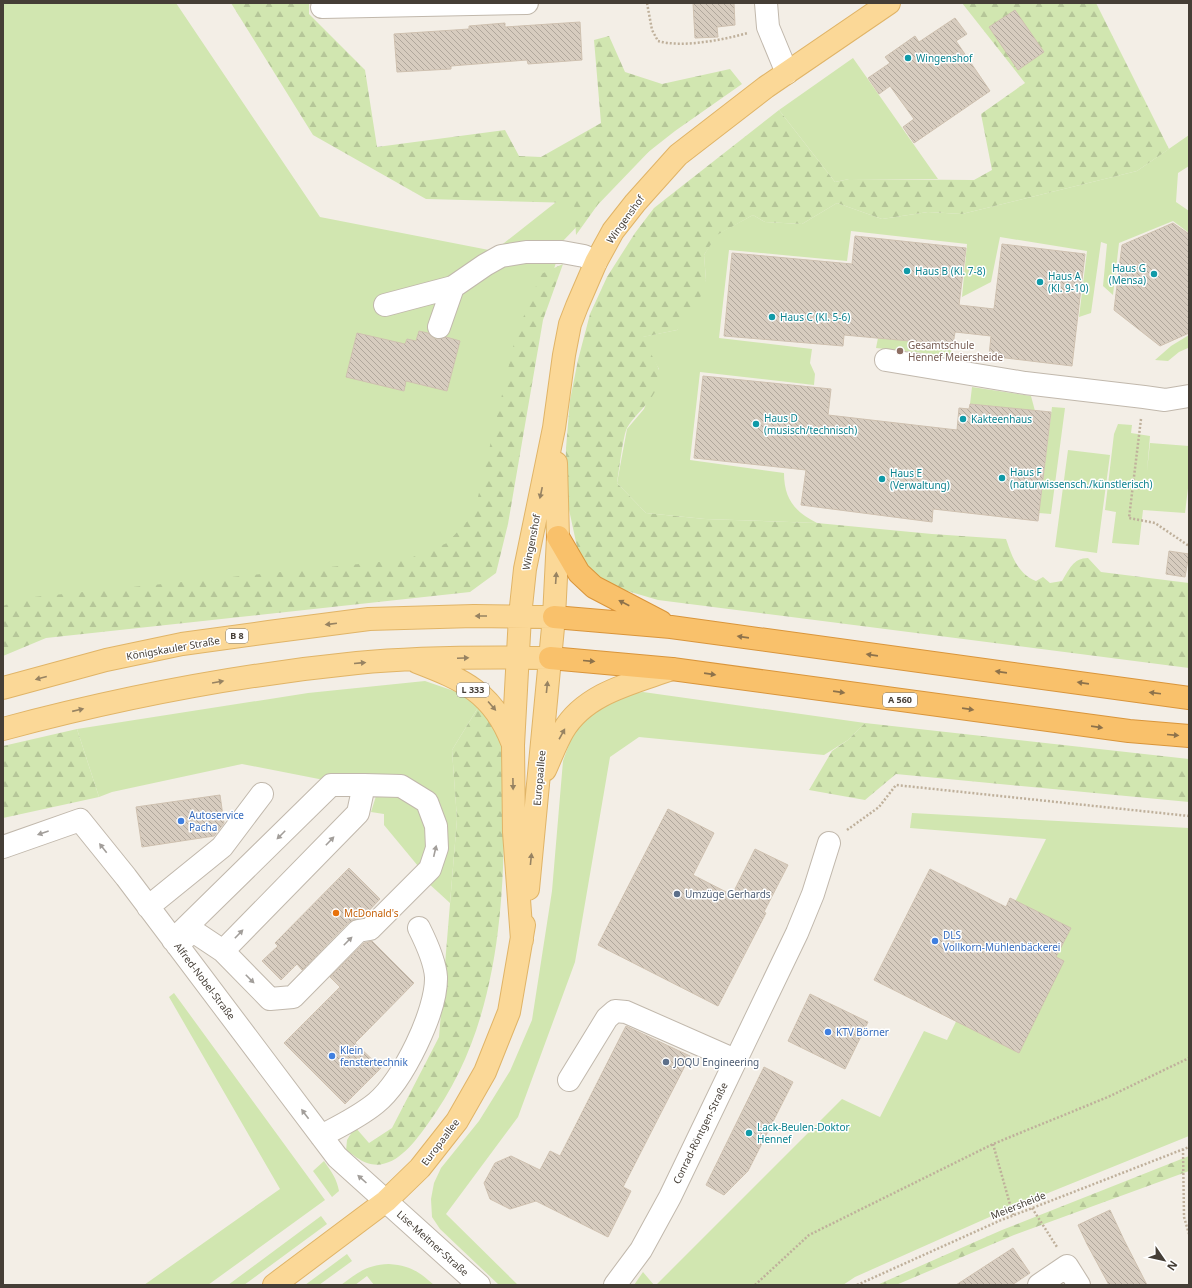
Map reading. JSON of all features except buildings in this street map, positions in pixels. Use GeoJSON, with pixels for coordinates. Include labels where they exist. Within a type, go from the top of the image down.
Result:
{"type":"FeatureCollection","features":[{"type":"Feature","properties":{"kind":"highway"},"geometry":{"type":"LineString","coordinates":[[558,537],[579,573],[594,587],[672,627]]}},
{"type":"Feature","properties":{"kind":"highway"},"geometry":{"type":"LineString","coordinates":[[554,617],[672,627],[1189,698]]}},
{"type":"Feature","properties":{"kind":"highway","name":"A 560"},"geometry":{"type":"LineString","coordinates":[[550,658],[672,669],[1129,731],[1189,736]]}},
{"type":"Feature","properties":{"kind":"main road","name":"Wingenshof"},"geometry":{"type":"LineString","coordinates":[[519,657],[520,616],[525,569],[554,428],[564,355],[570,324],[596,262],[614,231],[634,203],[678,155],[786,73],[889,3]]}},
{"type":"Feature","properties":{"kind":"main road","name":"Wingenshof"},"geometry":{"type":"LineString","coordinates":[[554,428],[558,537],[554,617]]}},
{"type":"Feature","properties":{"kind":"main road","name":"B 8"},"geometry":{"type":"LineString","coordinates":[[520,616],[554,617]]}},
{"type":"Feature","properties":{"kind":"main road","name":"Königskauler Straße"},"geometry":{"type":"LineString","coordinates":[[3,688],[106,660],[182,644],[370,620],[520,616]]}},
{"type":"Feature","properties":{"kind":"main road","name":"Europaallee"},"geometry":{"type":"LineString","coordinates":[[274,1285],[386,1201],[420,1168],[457,1121],[485,1072],[509,1012],[522,940],[539,782],[554,617]]}},
{"type":"Feature","properties":{"kind":"main road","name":"Europaallee"},"geometry":{"type":"LineString","coordinates":[[519,657],[513,745],[514,832],[522,940]]}},
{"type":"Feature","properties":{"kind":"main road"},"geometry":{"type":"LineString","coordinates":[[3,729],[40,719],[179,688],[322,667],[410,659],[519,657],[550,658]]}},
{"type":"Feature","properties":{"kind":"main road","name":"L 333"},"geometry":{"type":"LineString","coordinates":[[410,659],[460,681],[490,702],[504,723],[513,745]]}},
{"type":"Feature","properties":{"kind":"main road"},"geometry":{"type":"LineString","coordinates":[[539,782],[564,730],[586,704],[617,688],[672,669]]}},
{"type":"Feature","properties":{"kind":"street"},"geometry":{"type":"LineString","coordinates":[[322,7],[527,3]]}},
{"type":"Feature","properties":{"kind":"street"},"geometry":{"type":"LineString","coordinates":[[766,3],[768,28],[786,73]]}},
{"type":"Feature","properties":{"kind":"street"},"geometry":{"type":"LineString","coordinates":[[384,305],[453,287],[485,265],[501,256],[513,253],[562,252],[584,256],[596,262]]}},
{"type":"Feature","properties":{"kind":"street"},"geometry":{"type":"LineString","coordinates":[[439,327],[453,287]]}},
{"type":"Feature","properties":{"kind":"street"},"geometry":{"type":"LineString","coordinates":[[886,360],[1025,383],[1166,400],[1189,396]]}},
{"type":"Feature","properties":{"kind":"street"},"geometry":{"type":"LineString","coordinates":[[331,785],[401,786],[427,802],[436,826],[437,848],[430,869],[370,929],[358,931],[293,997],[270,999],[222,951],[193,931],[175,942],[331,785]]}},
{"type":"Feature","properties":{"kind":"street"},"geometry":{"type":"LineString","coordinates":[[222,951],[358,813],[364,785]]}},
{"type":"Feature","properties":{"kind":"street"},"geometry":{"type":"LineString","coordinates":[[148,907],[222,847],[262,794]]}},
{"type":"Feature","properties":{"kind":"street","name":"Alfred-Nobel-Straße"},"geometry":{"type":"LineString","coordinates":[[3,847],[80,820],[175,942],[337,1157],[386,1201]]}},
{"type":"Feature","properties":{"kind":"street","name":"Conrad-Röntgen-Straße"},"geometry":{"type":"LineString","coordinates":[[615,1285],[641,1250],[670,1197],[797,932],[813,894],[828,843]]}},
{"type":"Feature","properties":{"kind":"street"},"geometry":{"type":"LineString","coordinates":[[321,1136],[353,1120],[377,1102],[400,1074],[422,1032],[434,1002],[436,976],[427,945],[419,928]]}},
{"type":"Feature","properties":{"kind":"street"},"geometry":{"type":"LineString","coordinates":[[569,1080],[607,1018],[615,1011],[626,1012],[735,1060]]}},
{"type":"Feature","properties":{"kind":"street","name":"Lise-Meitner-Straße"},"geometry":{"type":"LineString","coordinates":[[386,1201],[480,1285]]}},
{"type":"Feature","properties":{"kind":"street"},"geometry":{"type":"LineString","coordinates":[[1039,1285],[1067,1266],[1079,1285]]}},
{"type":"Feature","properties":{"kind":"path"},"geometry":{"type":"LineString","coordinates":[[647,3],[652,30],[658,41],[669,44],[727,39],[768,28]]}},
{"type":"Feature","properties":{"kind":"path"},"geometry":{"type":"LineString","coordinates":[[1144,397],[1129,518],[1155,523],[1189,546]]}},
{"type":"Feature","properties":{"kind":"path"},"geometry":{"type":"LineString","coordinates":[[828,843],[879,807],[896,785],[1189,816]]}},
{"type":"Feature","properties":{"kind":"path"},"geometry":{"type":"LineString","coordinates":[[755,1285],[809,1235],[993,1144],[1108,1097],[1189,1058]]}},
{"type":"Feature","properties":{"kind":"path"},"geometry":{"type":"LineString","coordinates":[[993,1144],[1013,1215]]}},
{"type":"Feature","properties":{"kind":"path","name":"Meiersheide"},"geometry":{"type":"LineString","coordinates":[[857,1285],[1013,1215],[1189,1147]]}},
{"type":"Feature","properties":{"kind":"path"},"geometry":{"type":"LineString","coordinates":[[1183,1149],[1184,1217],[1189,1234]]}},
{"type":"Feature","properties":{"kind":"path"},"geometry":{"type":"LineString","coordinates":[[1032,1208],[1052,1240]]}},
{"type":"Feature","properties":{"kind":"green space"},"geometry":{"type":"Polygon","coordinates":[[[3,3],[176,3],[320,217],[494,251],[646,131],[660,140],[562,242],[466,568],[3,630],[3,3]]]}},
{"type":"Feature","properties":{"kind":"green space"},"geometry":{"type":"Polygon","coordinates":[[[231,3],[309,3],[309,14],[365,70],[377,147],[505,130],[519,156],[541,157],[601,123],[594,40],[609,36],[625,72],[662,84],[730,69],[742,84],[675,131],[619,175],[576,235],[574,203],[426,199],[313,135],[231,3]]]}},
{"type":"Feature","properties":{"kind":"green space"},"geometry":{"type":"Polygon","coordinates":[[[962,3],[1096,3],[1169,149],[1137,171],[962,214],[928,212],[882,219],[837,203],[802,224],[765,222],[753,215],[717,235],[704,255],[706,280],[697,307],[677,330],[643,337],[659,370],[659,379],[657,388],[653,395],[627,428],[617,483],[646,513],[705,519],[817,523],[932,534],[1006,539],[1013,558],[1020,569],[1036,581],[1043,577],[1050,583],[1062,581],[1075,562],[1088,558],[1101,572],[1189,583],[1189,668],[658,600],[607,585],[579,556],[565,491],[566,448],[570,400],[578,360],[590,314],[607,277],[635,233],[654,208],[779,110],[835,182],[849,179],[974,180],[992,170],[981,114],[1025,83],[962,3]]]}},
{"type":"Feature","properties":{"kind":"green space"},"geometry":{"type":"Polygon","coordinates":[[[853,58],[938,179],[849,179],[835,182],[779,110],[853,58]]]}},
{"type":"Feature","properties":{"kind":"green space"},"geometry":{"type":"Polygon","coordinates":[[[1189,135],[1189,166],[1178,173],[1176,202],[1189,211],[1189,233],[1173,221],[1119,243],[1113,295],[1103,286],[1107,244],[1101,242],[1091,313],[1079,317],[1087,251],[1000,237],[991,282],[962,297],[967,244],[851,231],[847,261],[729,250],[719,338],[812,349],[810,363],[815,374],[814,385],[700,372],[690,460],[784,473],[786,490],[792,504],[809,519],[817,523],[705,519],[646,513],[617,483],[627,429],[644,409],[659,369],[646,348],[642,337],[677,330],[706,280],[704,255],[716,235],[753,215],[765,222],[802,224],[837,203],[882,219],[928,212],[962,214],[1137,171],[1189,135]]]}},
{"type":"Feature","properties":{"kind":"green space"},"geometry":{"type":"Polygon","coordinates":[[[563,264],[543,320],[508,524],[496,573],[470,592],[46,638],[3,656],[3,606],[24,598],[408,559],[447,543],[474,514],[516,335],[541,274],[563,264]]]}},
{"type":"Feature","properties":{"kind":"green space"},"geometry":{"type":"Polygon","coordinates":[[[1189,335],[1188,348],[1179,352],[1168,361],[1155,360],[1171,346],[1189,335]]]}},
{"type":"Feature","properties":{"kind":"green space"},"geometry":{"type":"Polygon","coordinates":[[[878,338],[952,345],[951,356],[876,348],[878,338]]]}},
{"type":"Feature","properties":{"kind":"green space"},"geometry":{"type":"Polygon","coordinates":[[[972,387],[1031,396],[1035,411],[970,404],[972,387]]]}},
{"type":"Feature","properties":{"kind":"green space"},"geometry":{"type":"Polygon","coordinates":[[[1052,407],[1065,408],[1051,514],[1039,513],[1052,407]]]}},
{"type":"Feature","properties":{"kind":"green space"},"geometry":{"type":"Polygon","coordinates":[[[1118,424],[1132,425],[1131,433],[1150,436],[1147,471],[1150,443],[1189,446],[1189,480],[1185,513],[1143,510],[1139,545],[1112,543],[1116,512],[1105,510],[1114,434],[1118,424]]]}},
{"type":"Feature","properties":{"kind":"green space"},"geometry":{"type":"Polygon","coordinates":[[[1068,450],[1110,455],[1097,553],[1055,547],[1068,450]]]}},
{"type":"Feature","properties":{"kind":"green space"},"geometry":{"type":"Polygon","coordinates":[[[425,681],[457,692],[479,706],[452,750],[457,819],[450,903],[427,882],[426,792],[324,780],[242,764],[112,792],[99,797],[77,729],[308,693],[425,681]]]}},
{"type":"Feature","properties":{"kind":"green space"},"geometry":{"type":"Polygon","coordinates":[[[643,692],[865,723],[848,740],[824,755],[639,737],[610,757],[575,962],[518,1117],[446,1214],[518,1285],[499,1285],[440,1229],[432,1217],[431,1199],[434,1183],[441,1168],[479,1121],[510,1071],[532,1020],[552,891],[563,761],[574,730],[597,705],[619,695],[643,692]]]}},
{"type":"Feature","properties":{"kind":"green space"},"geometry":{"type":"Polygon","coordinates":[[[479,706],[498,732],[503,744],[505,767],[501,898],[497,938],[490,978],[480,1017],[467,1055],[449,1091],[427,1125],[416,1140],[394,1160],[377,1165],[367,1163],[346,1151],[347,1140],[355,1127],[369,1143],[392,1128],[439,1037],[457,819],[452,750],[479,706]]]}},
{"type":"Feature","properties":{"kind":"green space"},"geometry":{"type":"Polygon","coordinates":[[[865,723],[1189,759],[1189,802],[896,774],[865,800],[809,790],[832,751],[848,740],[865,723]]]}},
{"type":"Feature","properties":{"kind":"green space"},"geometry":{"type":"Polygon","coordinates":[[[77,729],[99,797],[3,818],[3,746],[77,729]]]}},
{"type":"Feature","properties":{"kind":"green space"},"geometry":{"type":"Polygon","coordinates":[[[395,795],[406,800],[420,810],[425,822],[429,851],[418,866],[384,825],[384,814],[371,812],[376,796],[395,795]]]}},
{"type":"Feature","properties":{"kind":"green space"},"geometry":{"type":"Polygon","coordinates":[[[912,813],[1189,828],[1189,1136],[994,1215],[855,1277],[843,1285],[656,1285],[842,1099],[880,1117],[924,1031],[947,1040],[1046,839],[910,828],[912,813]]]}},
{"type":"Feature","properties":{"kind":"green space"},"geometry":{"type":"Polygon","coordinates":[[[174,993],[325,1200],[208,1285],[144,1285],[280,1189],[169,997],[174,993]]]}},
{"type":"Feature","properties":{"kind":"green space"},"geometry":{"type":"Polygon","coordinates":[[[1189,1156],[1189,1171],[1014,1235],[896,1285],[877,1285],[1002,1230],[1189,1156]]]}},
{"type":"Feature","properties":{"kind":"green space"},"geometry":{"type":"Polygon","coordinates":[[[324,1161],[337,1183],[339,1191],[332,1197],[313,1171],[324,1161]]]}},
{"type":"Feature","properties":{"kind":"green space"},"geometry":{"type":"Polygon","coordinates":[[[321,1216],[327,1224],[244,1285],[228,1285],[321,1216]]]}},
{"type":"Feature","properties":{"kind":"green space"},"geometry":{"type":"Polygon","coordinates":[[[347,1254],[352,1261],[319,1285],[305,1285],[347,1254]]]}},
{"type":"Feature","properties":{"kind":"green space"},"geometry":{"type":"Polygon","coordinates":[[[389,1264],[403,1266],[414,1270],[434,1285],[374,1285],[367,1276],[355,1285],[341,1285],[363,1270],[389,1264]]]}},
{"type":"Feature","properties":{"kind":"green space"},"geometry":{"type":"Polygon","coordinates":[[[643,1272],[654,1285],[634,1285],[643,1272]]]}},
{"type":"Feature","properties":{"kind":"place","name":"Wingenshof"},"geometry":{"type":"Point","coordinates":[908,58]}},
{"type":"Feature","properties":{"kind":"place","name":"Haus B (Kl. 7-8)"},"geometry":{"type":"Point","coordinates":[907,271]}},
{"type":"Feature","properties":{"kind":"place","name":"Haus G (Mensa)"},"geometry":{"type":"Point","coordinates":[1154,274]}},
{"type":"Feature","properties":{"kind":"place","name":"Haus A (Kl. 9-10)"},"geometry":{"type":"Point","coordinates":[1040,282]}},
{"type":"Feature","properties":{"kind":"place","name":"Haus C (Kl. 5-6)"},"geometry":{"type":"Point","coordinates":[772,317]}},
{"type":"Feature","properties":{"kind":"place","name":"Gesamtschule Hennef Meiersheide"},"geometry":{"type":"Point","coordinates":[900,351]}},
{"type":"Feature","properties":{"kind":"place","name":"Kakteenhaus"},"geometry":{"type":"Point","coordinates":[963,419]}},
{"type":"Feature","properties":{"kind":"place","name":"Haus D (musisch/technisch)"},"geometry":{"type":"Point","coordinates":[756,424]}},
{"type":"Feature","properties":{"kind":"place","name":"Haus F (naturwissensch./künstlerisch)"},"geometry":{"type":"Point","coordinates":[1002,478]}},
{"type":"Feature","properties":{"kind":"place","name":"Haus E (Verwaltung)"},"geometry":{"type":"Point","coordinates":[882,479]}},
{"type":"Feature","properties":{"kind":"place","name":"Autoservice Pacha"},"geometry":{"type":"Point","coordinates":[181,821]}},
{"type":"Feature","properties":{"kind":"place","name":"Umzüge Gerhards"},"geometry":{"type":"Point","coordinates":[677,894]}},
{"type":"Feature","properties":{"kind":"place","name":"McDonald's"},"geometry":{"type":"Point","coordinates":[336,913]}},
{"type":"Feature","properties":{"kind":"place","name":"DLS Vollkorn-Mühlenbäckerei"},"geometry":{"type":"Point","coordinates":[935,941]}},
{"type":"Feature","properties":{"kind":"place","name":"KTV Börner"},"geometry":{"type":"Point","coordinates":[828,1032]}},
{"type":"Feature","properties":{"kind":"place","name":"Klein fenstertechnik"},"geometry":{"type":"Point","coordinates":[332,1056]}},
{"type":"Feature","properties":{"kind":"place","name":"JOQU Engineering"},"geometry":{"type":"Point","coordinates":[666,1062]}},
{"type":"Feature","properties":{"kind":"place","name":"Lack-Beulen-Doktor Hennef"},"geometry":{"type":"Point","coordinates":[749,1133]}}]}
